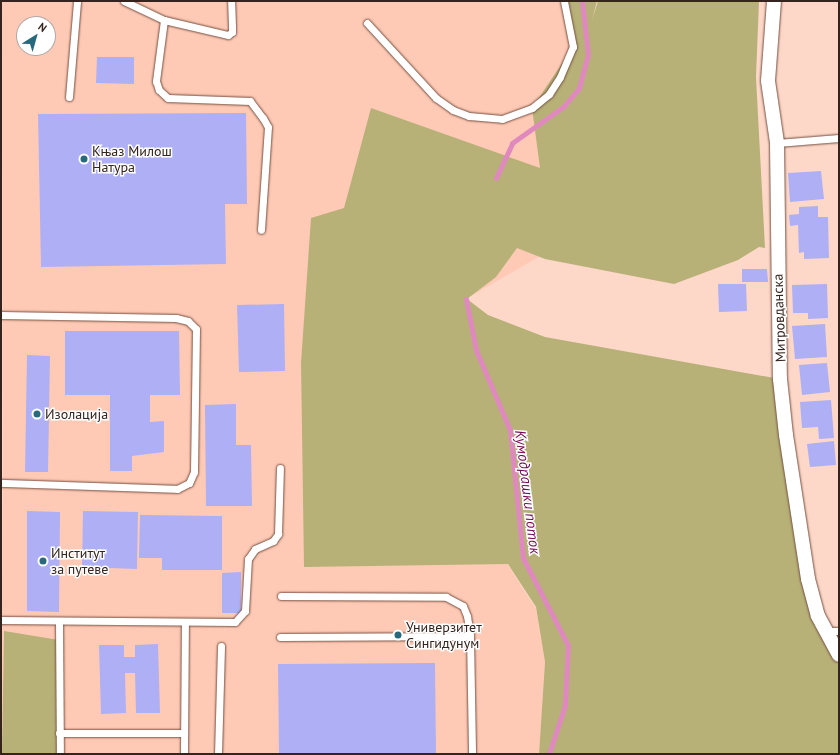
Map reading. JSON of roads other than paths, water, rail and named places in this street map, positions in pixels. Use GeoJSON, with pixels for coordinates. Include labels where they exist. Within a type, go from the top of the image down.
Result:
{"type":"FeatureCollection","features":[{"type":"Feature","properties":{"kind":"street","name":"Митровданска"},"geometry":{"type":"LineString","coordinates":[[774,1],[768,81],[777,143],[777,249],[780,380],[785,427],[808,579],[818,616],[832,631],[839,655]]}},
{"type":"Feature","properties":{"kind":"lane"},"geometry":{"type":"LineString","coordinates":[[69,97],[77,1]]}},
{"type":"Feature","properties":{"kind":"lane"},"geometry":{"type":"LineString","coordinates":[[124,1],[164,20],[228,35],[232,32],[231,1]]}},
{"type":"Feature","properties":{"kind":"lane"},"geometry":{"type":"LineString","coordinates":[[367,23],[436,98],[453,110],[469,116],[502,119],[532,108],[549,94],[560,77],[573,47],[564,1]]}},
{"type":"Feature","properties":{"kind":"lane"},"geometry":{"type":"LineString","coordinates":[[164,20],[156,81],[159,90],[168,98],[250,101],[258,108],[266,122],[268,127],[261,230]]}},
{"type":"Feature","properties":{"kind":"lane"},"geometry":{"type":"LineString","coordinates":[[777,143],[839,138]]}},
{"type":"Feature","properties":{"kind":"lane"},"geometry":{"type":"LineString","coordinates":[[1,315],[176,318],[188,321],[196,329],[194,472],[189,483],[177,489],[1,484]]}},
{"type":"Feature","properties":{"kind":"lane"},"geometry":{"type":"LineString","coordinates":[[1,620],[185,624],[235,622],[242,616],[244,611],[248,560],[256,549],[273,541],[280,528],[280,468]]}},
{"type":"Feature","properties":{"kind":"lane"},"geometry":{"type":"LineString","coordinates":[[280,596],[446,597],[463,606],[470,636],[472,754]]}},
{"type":"Feature","properties":{"kind":"lane"},"geometry":{"type":"LineString","coordinates":[[59,621],[60,754]]}},
{"type":"Feature","properties":{"kind":"lane"},"geometry":{"type":"LineString","coordinates":[[184,754],[185,624]]}},
{"type":"Feature","properties":{"kind":"lane"},"geometry":{"type":"LineString","coordinates":[[280,636],[470,636]]}},
{"type":"Feature","properties":{"kind":"lane"},"geometry":{"type":"LineString","coordinates":[[218,754],[221,646]]}},
{"type":"Feature","properties":{"kind":"lane"},"geometry":{"type":"LineString","coordinates":[[59,733],[184,733]]}},
{"type":"Feature","properties":{"kind":"waterway","name":"Кумодрашки поток"},"geometry":{"type":"LineString","coordinates":[[496,178],[512,143],[564,106],[579,88],[588,55],[582,1]]}},
{"type":"Feature","properties":{"kind":"waterway","name":"Кумодрашки поток"},"geometry":{"type":"LineString","coordinates":[[466,299],[476,350],[510,430],[523,558],[568,645],[565,705],[549,754]]}},
{"type":"Feature","properties":{"kind":"place","name":"Књаз Милош Натура"},"geometry":{"type":"Point","coordinates":[84,159]}},
{"type":"Feature","properties":{"kind":"place","name":"Изолација"},"geometry":{"type":"Point","coordinates":[37,414]}},
{"type":"Feature","properties":{"kind":"place","name":"Институт за путеве"},"geometry":{"type":"Point","coordinates":[43,561]}},
{"type":"Feature","properties":{"kind":"place","name":"Универзитет Сингидунум"},"geometry":{"type":"Point","coordinates":[398,635]}}]}
